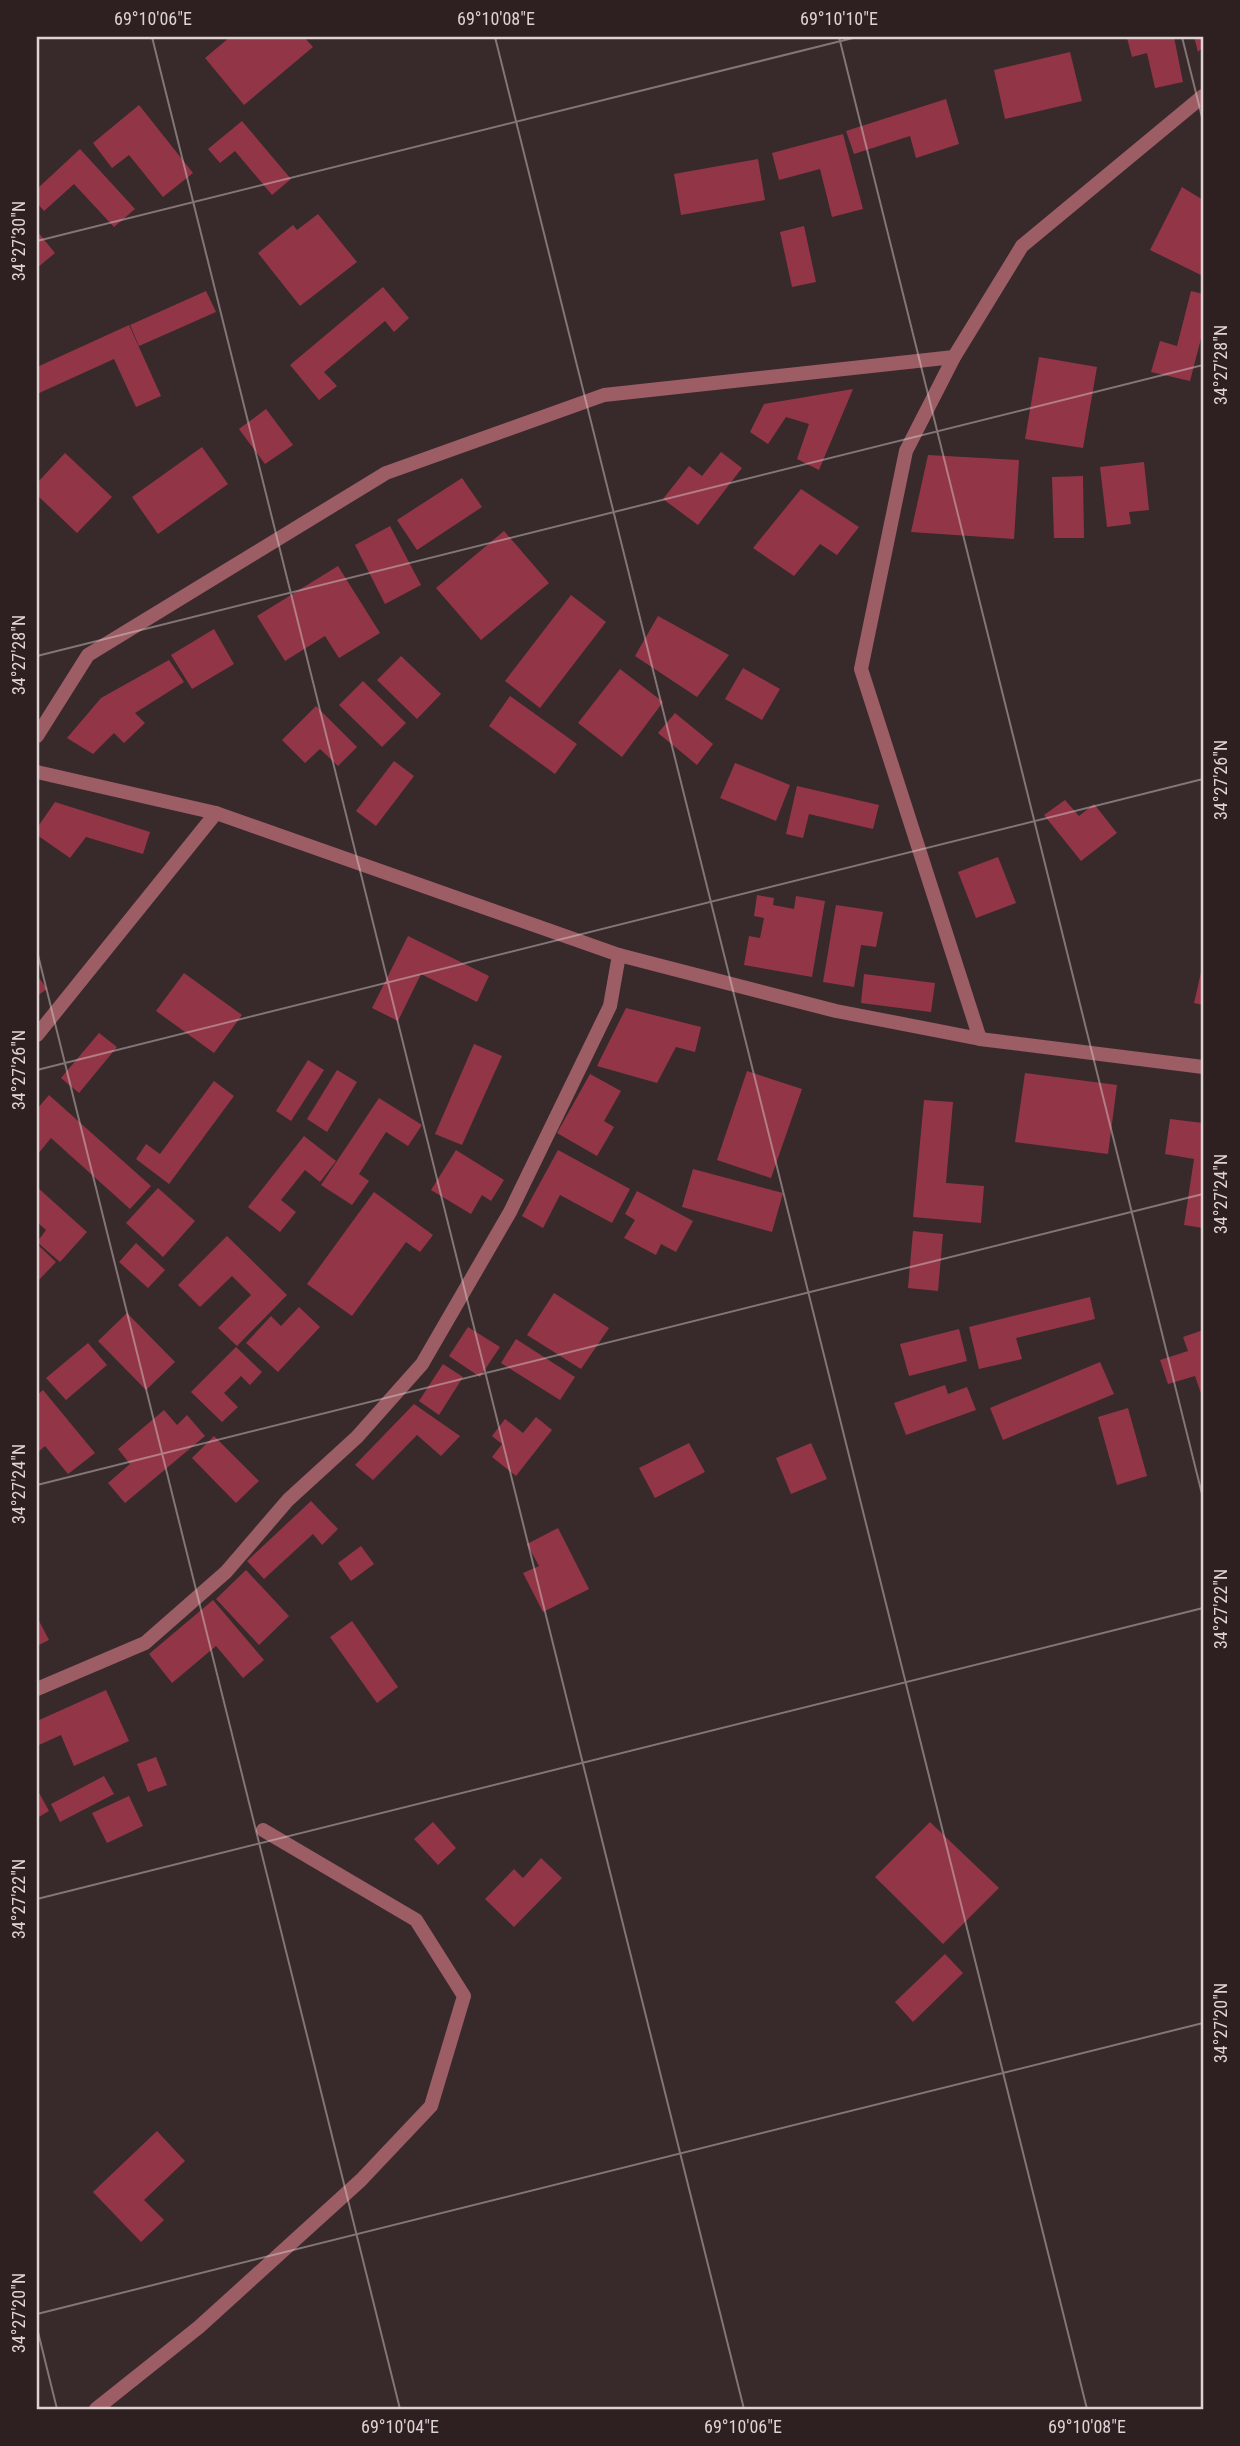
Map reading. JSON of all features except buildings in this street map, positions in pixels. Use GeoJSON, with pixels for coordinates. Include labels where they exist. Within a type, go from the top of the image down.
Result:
{"type":"FeatureCollection","features":[{"type":"Feature","properties":{"kind":"street"},"geometry":{"type":"LineString","coordinates":[[980,1040],[861,669],[906,452],[954,357],[1022,246],[1203,96]]}},
{"type":"Feature","properties":{"kind":"street"},"geometry":{"type":"LineString","coordinates":[[37,736],[88,655],[386,473],[604,395],[954,357]]}},
{"type":"Feature","properties":{"kind":"street"},"geometry":{"type":"LineString","coordinates":[[37,772],[216,813],[619,955],[836,1011],[980,1040],[1203,1067]]}},
{"type":"Feature","properties":{"kind":"street"},"geometry":{"type":"LineString","coordinates":[[37,1035],[216,813]]}},
{"type":"Feature","properties":{"kind":"street"},"geometry":{"type":"LineString","coordinates":[[37,1689],[145,1643],[226,1572],[288,1500],[357,1437],[422,1364],[510,1212],[610,1006],[619,955]]}},
{"type":"Feature","properties":{"kind":"street"},"geometry":{"type":"LineString","coordinates":[[96,2409],[199,2326],[341,2199],[431,2106],[464,1996],[416,1920],[264,1830]]}}]}
